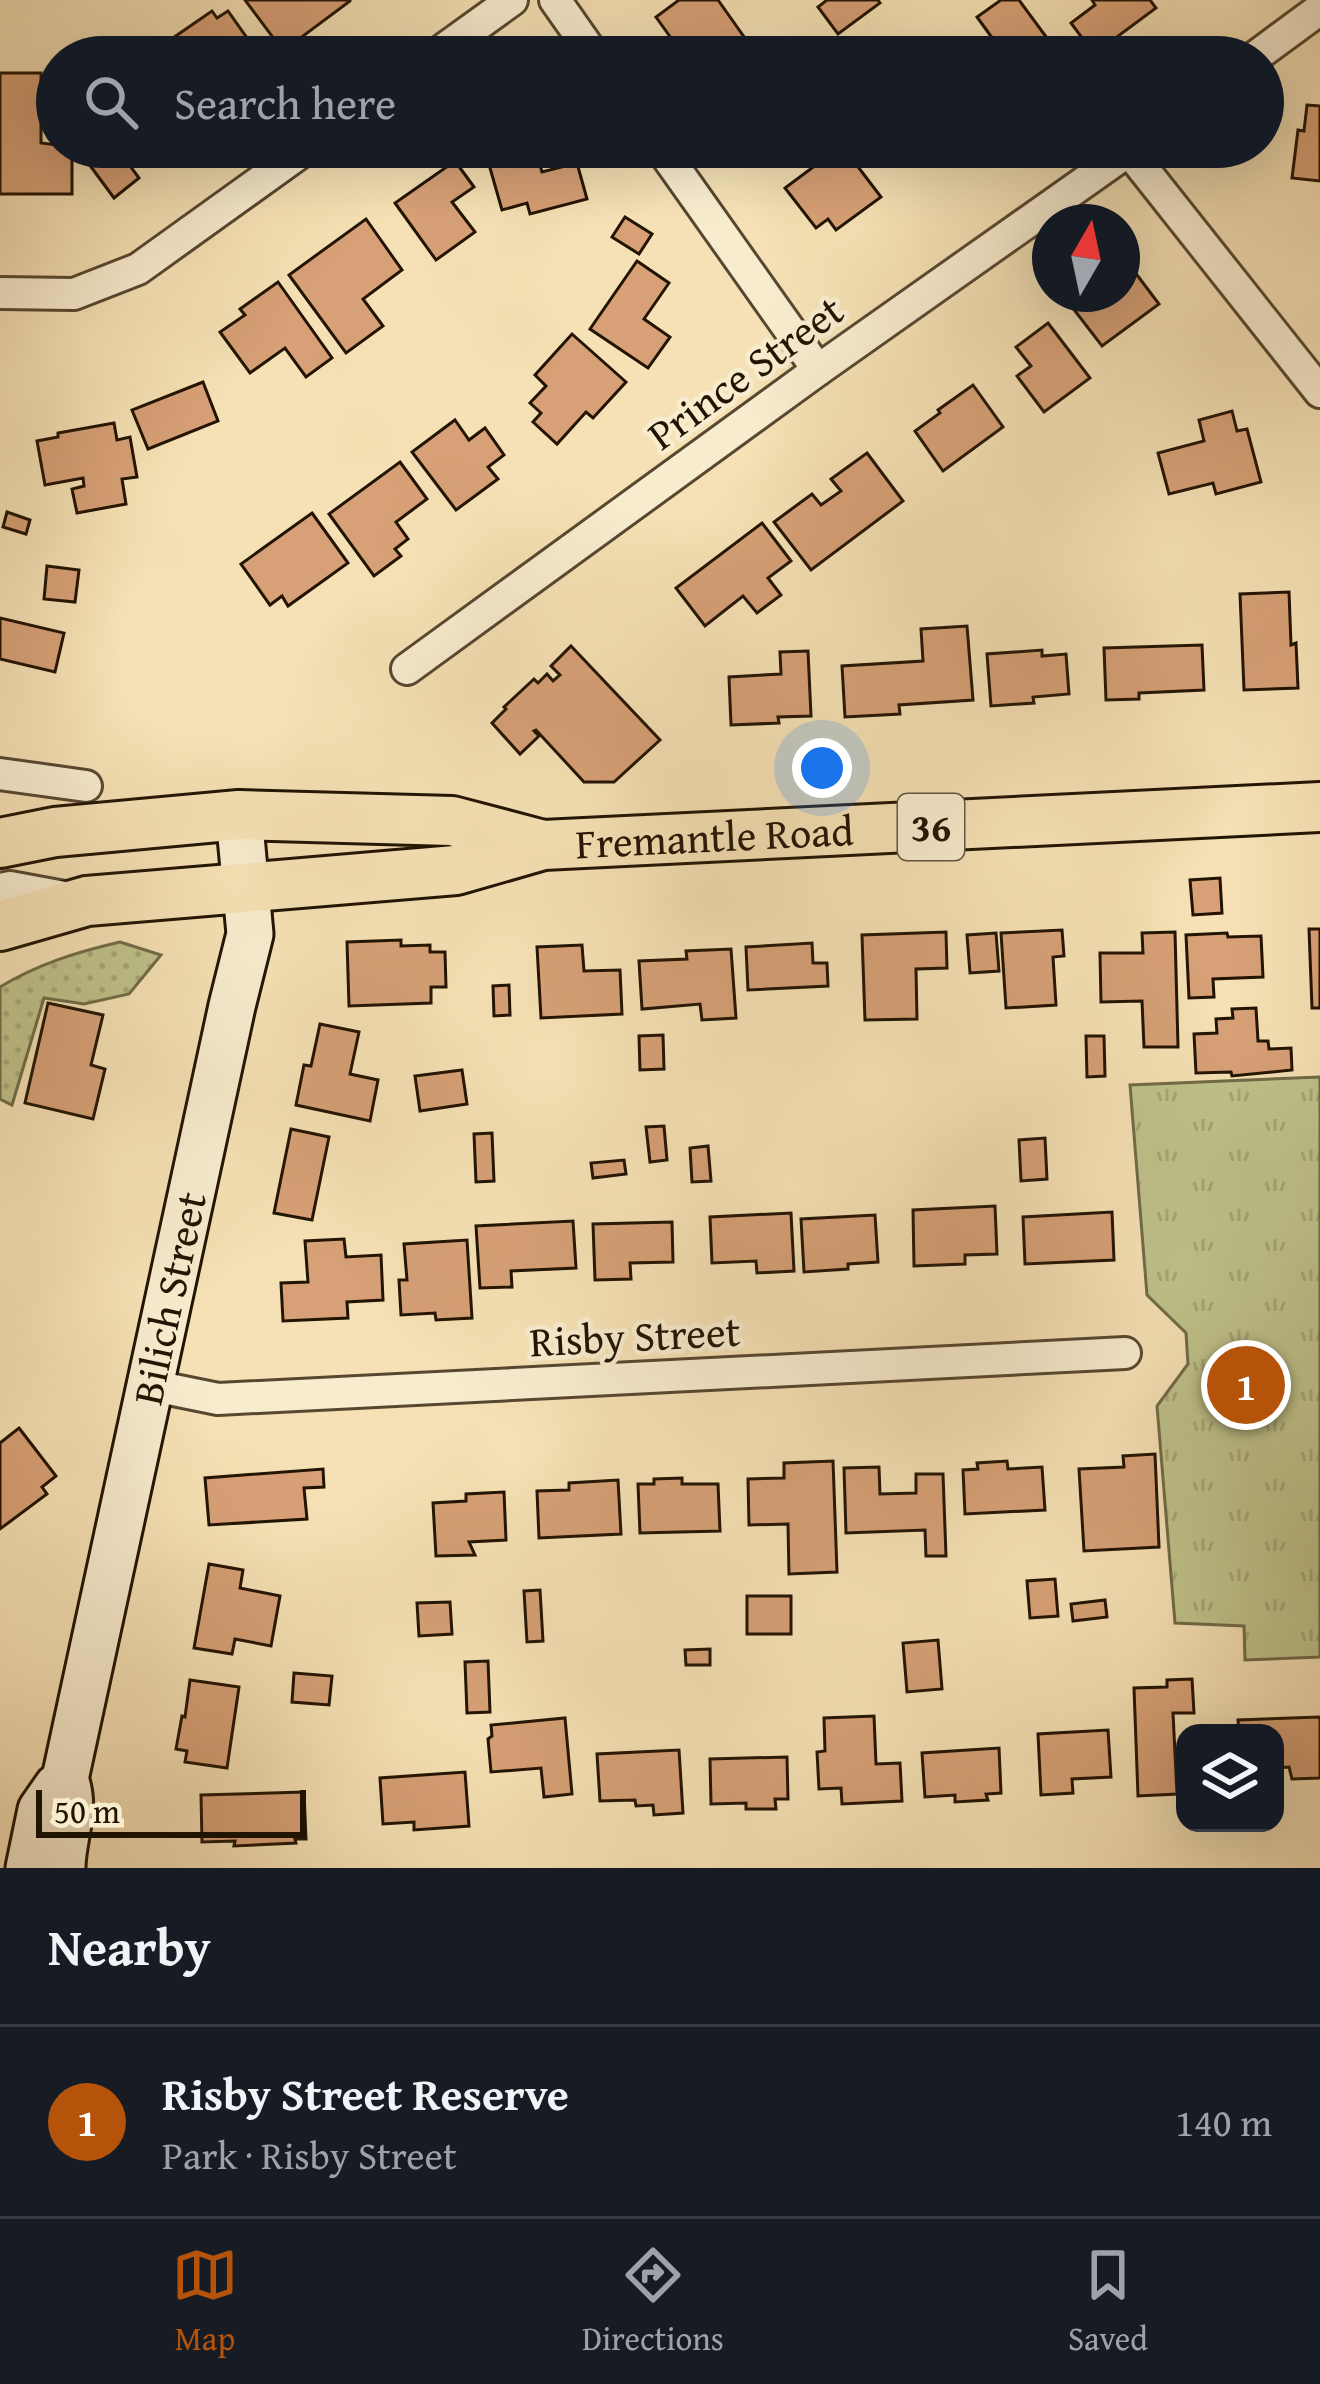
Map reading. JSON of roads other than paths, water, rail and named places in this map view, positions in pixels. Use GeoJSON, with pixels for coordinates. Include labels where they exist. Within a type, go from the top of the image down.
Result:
{"type":"FeatureCollection","features":[{"type":"Feature","properties":{"kind":"main road","name":"Fremantle Road"},"geometry":{"type":"LineString","coordinates":[[0,926],[87,901],[456,870],[542,845],[1320,807]]}},
{"type":"Feature","properties":{"kind":"main road","name":"Fremantle Road"},"geometry":{"type":"LineString","coordinates":[[0,843],[56,832],[239,815],[452,821],[542,845]]}},
{"type":"Feature","properties":{"kind":"street"},"geometry":{"type":"LineString","coordinates":[[462,36],[512,0]]}},
{"type":"Feature","properties":{"kind":"street"},"geometry":{"type":"LineString","coordinates":[[555,0],[581,36]]}},
{"type":"Feature","properties":{"kind":"street"},"geometry":{"type":"LineString","coordinates":[[1283,36],[1320,9]]}},
{"type":"Feature","properties":{"kind":"street"},"geometry":{"type":"LineString","coordinates":[[0,293],[74,294],[138,269],[279,168]]}},
{"type":"Feature","properties":{"kind":"street"},"geometry":{"type":"LineString","coordinates":[[675,168],[818,370]]}},
{"type":"Feature","properties":{"kind":"street","name":"Prince Street"},"geometry":{"type":"LineString","coordinates":[[407,669],[1104,168]]}},
{"type":"Feature","properties":{"kind":"street"},"geometry":{"type":"LineString","coordinates":[[1146,168],[1320,392]]}},
{"type":"Feature","properties":{"kind":"street"},"geometry":{"type":"LineString","coordinates":[[0,774],[86,786]]}},
{"type":"Feature","properties":{"kind":"street","name":"Bilich Street"},"geometry":{"type":"LineString","coordinates":[[65,1779],[249,941],[239,815]]}},
{"type":"Feature","properties":{"kind":"street"},"geometry":{"type":"LineString","coordinates":[[0,889],[10,886],[87,901]]}},
{"type":"Feature","properties":{"kind":"street","name":"Risby Street"},"geometry":{"type":"LineString","coordinates":[[149,1385],[218,1399],[1125,1354]]}},
{"type":"Feature","properties":{"kind":"street"},"geometry":{"type":"LineString","coordinates":[[29,1868],[41,1810],[65,1779],[70,1816],[62,1868]]}},
{"type":"Feature","properties":{"kind":"place","name":"Risby Street Reserve"},"geometry":{"type":"Point","coordinates":[1246,1385]}}]}
